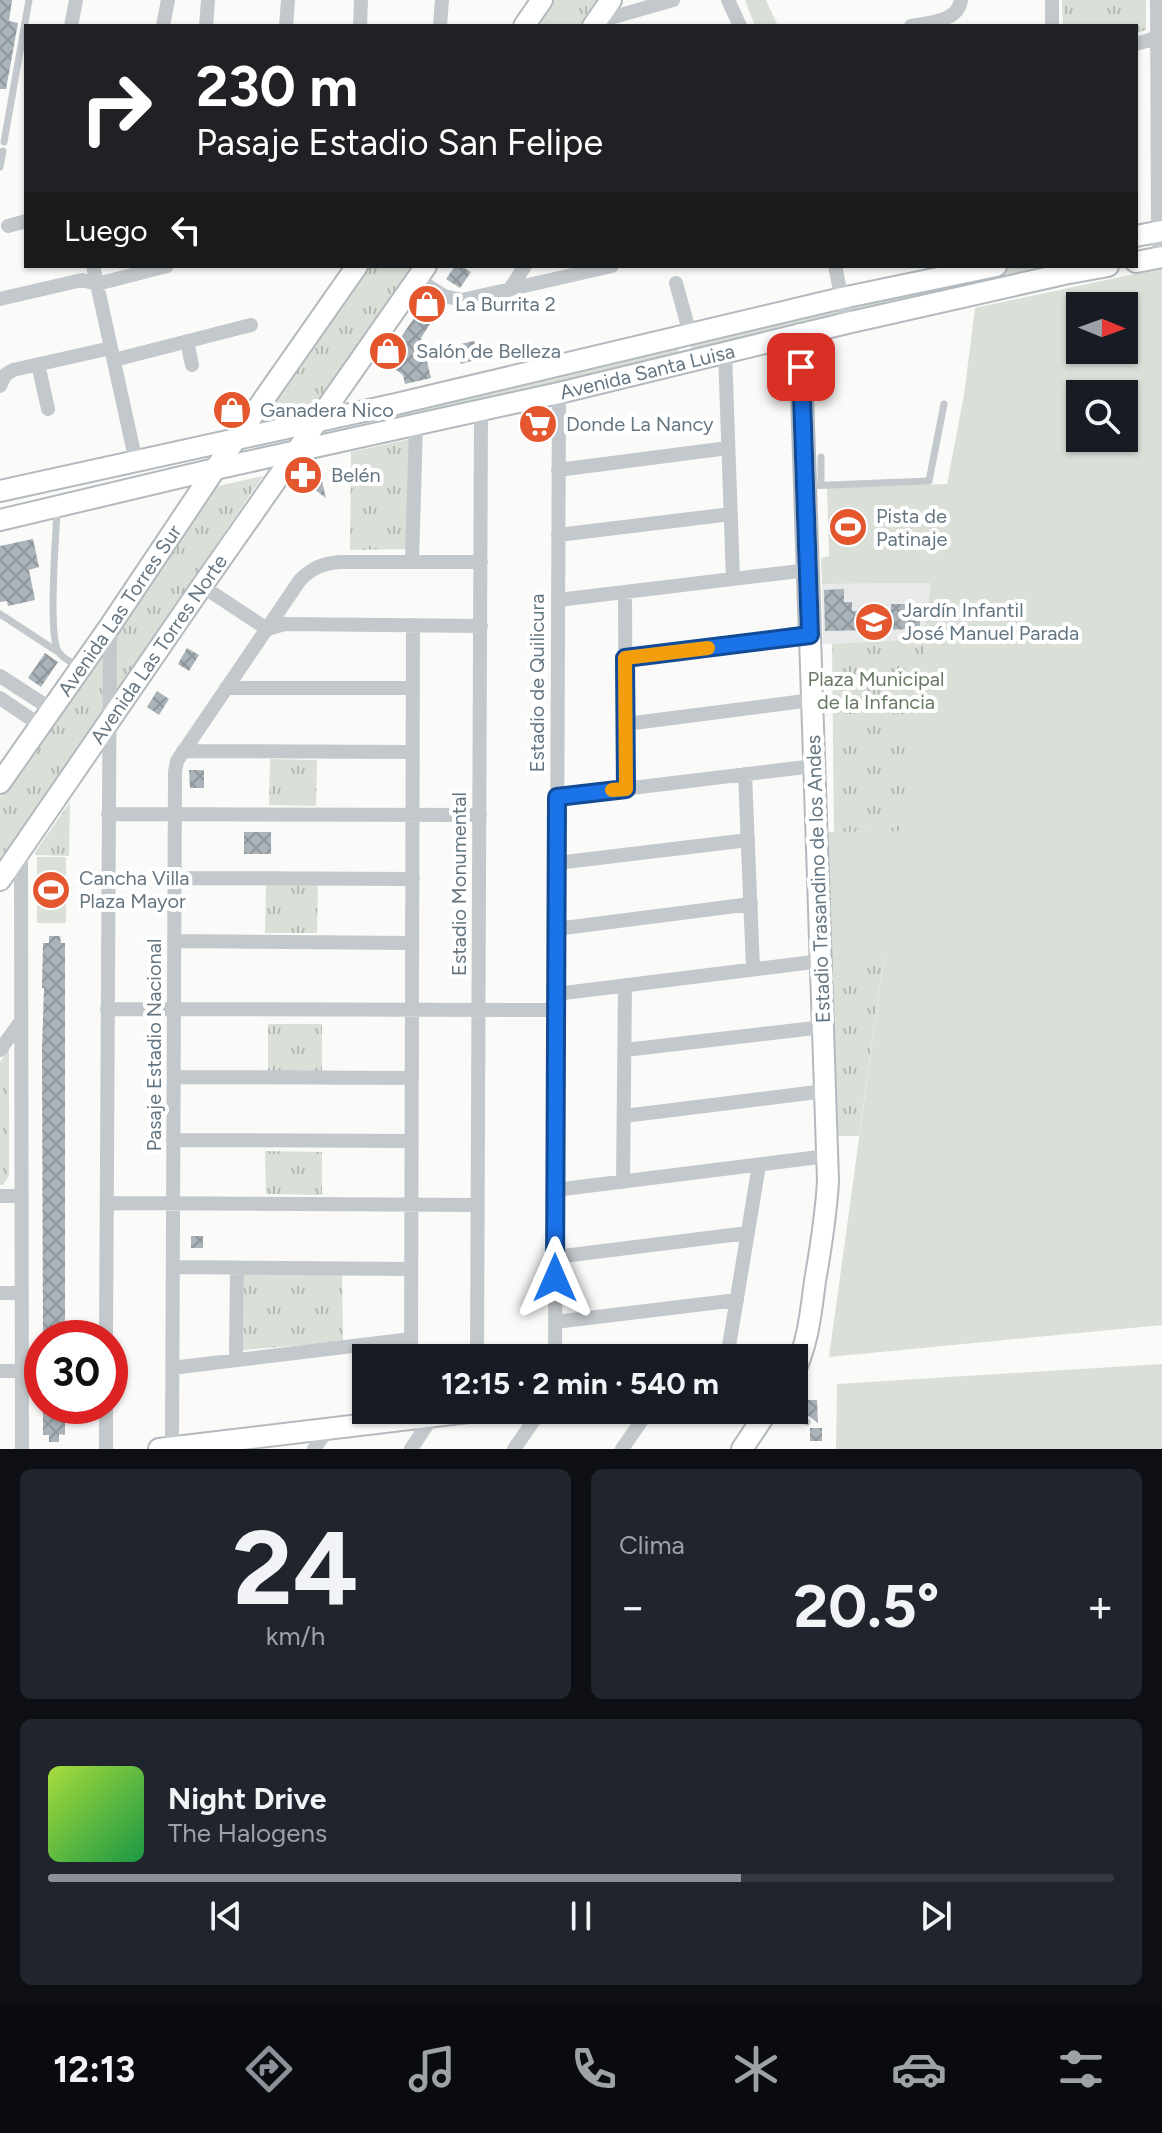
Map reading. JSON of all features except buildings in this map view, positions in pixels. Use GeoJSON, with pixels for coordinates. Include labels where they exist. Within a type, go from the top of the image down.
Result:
{"type":"FeatureCollection","features":[{"type":"Feature","properties":{"kind":"street"},"geometry":{"type":"LineString","coordinates":[[71,24],[76,0]]}},
{"type":"Feature","properties":{"kind":"street"},"geometry":{"type":"LineString","coordinates":[[163,24],[168,0]]}},
{"type":"Feature","properties":{"kind":"street"},"geometry":{"type":"LineString","coordinates":[[206,24],[208,0]]}},
{"type":"Feature","properties":{"kind":"street"},"geometry":{"type":"LineString","coordinates":[[286,24],[288,0]]}},
{"type":"Feature","properties":{"kind":"street"},"geometry":{"type":"LineString","coordinates":[[360,24],[361,0]]}},
{"type":"Feature","properties":{"kind":"street"},"geometry":{"type":"LineString","coordinates":[[440,24],[442,0]]}},
{"type":"Feature","properties":{"kind":"street"},"geometry":{"type":"LineString","coordinates":[[525,24],[542,0]]}},
{"type":"Feature","properties":{"kind":"street"},"geometry":{"type":"LineString","coordinates":[[594,24],[611,0]]}},
{"type":"Feature","properties":{"kind":"street"},"geometry":{"type":"LineString","coordinates":[[594,24],[673,0]]}},
{"type":"Feature","properties":{"kind":"street"},"geometry":{"type":"LineString","coordinates":[[728,0],[739,24]]}},
{"type":"Feature","properties":{"kind":"street"},"geometry":{"type":"LineString","coordinates":[[919,24],[953,15],[960,8],[961,0]]}},
{"type":"Feature","properties":{"kind":"street"},"geometry":{"type":"LineString","coordinates":[[1052,0],[1052,24]]}},
{"type":"Feature","properties":{"kind":"street"},"geometry":{"type":"LineString","coordinates":[[1138,262],[1161,258],[1157,0]]}},
{"type":"Feature","properties":{"kind":"street"},"geometry":{"type":"LineString","coordinates":[[1138,43],[1156,38]]}},
{"type":"Feature","properties":{"kind":"street"},"geometry":{"type":"LineString","coordinates":[[8,226],[24,222]]}},
{"type":"Feature","properties":{"kind":"street"},"geometry":{"type":"LineString","coordinates":[[1138,236],[1160,232]]}},
{"type":"Feature","properties":{"kind":"street"},"geometry":{"type":"LineString","coordinates":[[93,268],[136,462]]}},
{"type":"Feature","properties":{"kind":"street"},"geometry":{"type":"LineString","coordinates":[[0,299],[78,281],[97,284],[159,268]]}},
{"type":"Feature","properties":{"kind":"street","name":"Avenida Las Torres Sur"},"geometry":{"type":"LineString","coordinates":[[0,783],[356,268]]}},
{"type":"Feature","properties":{"kind":"street"},"geometry":{"type":"LineString","coordinates":[[509,290],[524,268]]}},
{"type":"Feature","properties":{"kind":"street"},"geometry":{"type":"LineString","coordinates":[[422,273],[444,296],[455,300],[603,268]]}},
{"type":"Feature","properties":{"kind":"street"},"geometry":{"type":"LineString","coordinates":[[835,268],[847,323]]}},
{"type":"Feature","properties":{"kind":"street","name":"Avenida Santa Luisa"},"geometry":{"type":"LineString","coordinates":[[0,491],[320,421],[842,298],[986,268]]}},
{"type":"Feature","properties":{"kind":"street","name":"Avenida Santa Luisa"},"geometry":{"type":"LineString","coordinates":[[0,520],[1097,268]]}},
{"type":"Feature","properties":{"kind":"street","name":"Avenida Las Torres Norte"},"geometry":{"type":"LineString","coordinates":[[0,880],[422,273]]}},
{"type":"Feature","properties":{"kind":"street"},"geometry":{"type":"LineString","coordinates":[[676,283],[694,333],[684,340],[683,349],[686,353],[715,355],[728,448],[733,579]]}},
{"type":"Feature","properties":{"kind":"street"},"geometry":{"type":"LineString","coordinates":[[0,386],[9,372],[38,364],[187,341],[251,325]]}},
{"type":"Feature","properties":{"kind":"street","name":"Estadio Trasandino de los Andes"},"geometry":{"type":"LineString","coordinates":[[800,334],[813,486],[808,570],[827,1156],[825,1216],[805,1344]]}},
{"type":"Feature","properties":{"kind":"street"},"geometry":{"type":"LineString","coordinates":[[187,341],[192,365]]}},
{"type":"Feature","properties":{"kind":"street"},"geometry":{"type":"LineString","coordinates":[[38,364],[48,409]]}},
{"type":"Feature","properties":{"kind":"street","name":"Estadio de Quilicura"},"geometry":{"type":"LineString","coordinates":[[555,1344],[559,393]]}},
{"type":"Feature","properties":{"kind":"street","name":"Estadio Monumental"},"geometry":{"type":"LineString","coordinates":[[477,1344],[481,411]]}},
{"type":"Feature","properties":{"kind":"street"},"geometry":{"type":"LineString","coordinates":[[412,562],[416,425]]}},
{"type":"Feature","properties":{"kind":"street"},"geometry":{"type":"LineString","coordinates":[[558,470],[728,448]]}},
{"type":"Feature","properties":{"kind":"street"},"geometry":{"type":"LineString","coordinates":[[558,535],[731,514]]}},
{"type":"Feature","properties":{"kind":"street","name":"Pasaje Estadio Nacional"},"geometry":{"type":"LineString","coordinates":[[165,1448],[172,1368],[176,766],[183,751],[300,580],[315,568],[331,562],[481,562]]}},
{"type":"Feature","properties":{"kind":"street"},"geometry":{"type":"LineString","coordinates":[[558,600],[808,570]]}},
{"type":"Feature","properties":{"kind":"street"},"geometry":{"type":"LineString","coordinates":[[202,586],[267,629],[285,624],[481,626]]}},
{"type":"Feature","properties":{"kind":"street"},"geometry":{"type":"LineString","coordinates":[[625,592],[626,789]]}},
{"type":"Feature","properties":{"kind":"street"},"geometry":{"type":"LineString","coordinates":[[411,1344],[413,625]]}},
{"type":"Feature","properties":{"kind":"street"},"geometry":{"type":"LineString","coordinates":[[106,1320],[110,626]]}},
{"type":"Feature","properties":{"kind":"street"},"geometry":{"type":"LineString","coordinates":[[625,658],[810,635]]}},
{"type":"Feature","properties":{"kind":"street"},"geometry":{"type":"LineString","coordinates":[[0,676],[46,717]]}},
{"type":"Feature","properties":{"kind":"street"},"geometry":{"type":"LineString","coordinates":[[226,688],[413,688]]}},
{"type":"Feature","properties":{"kind":"street"},"geometry":{"type":"LineString","coordinates":[[0,698],[46,717]]}},
{"type":"Feature","properties":{"kind":"street"},"geometry":{"type":"LineString","coordinates":[[626,724],[812,700]]}},
{"type":"Feature","properties":{"kind":"street"},"geometry":{"type":"LineString","coordinates":[[183,751],[413,752]]}},
{"type":"Feature","properties":{"kind":"street"},"geometry":{"type":"LineString","coordinates":[[557,797],[814,766]]}},
{"type":"Feature","properties":{"kind":"street"},"geometry":{"type":"LineString","coordinates":[[745,774],[753,969]]}},
{"type":"Feature","properties":{"kind":"street"},"geometry":{"type":"LineString","coordinates":[[108,814],[480,815]]}},
{"type":"Feature","properties":{"kind":"street"},"geometry":{"type":"LineString","coordinates":[[557,863],[748,840]]}},
{"type":"Feature","properties":{"kind":"street"},"geometry":{"type":"LineString","coordinates":[[21,850],[22,1449]]}},
{"type":"Feature","properties":{"kind":"street"},"geometry":{"type":"LineString","coordinates":[[175,878],[413,879]]}},
{"type":"Feature","properties":{"kind":"street"},"geometry":{"type":"LineString","coordinates":[[556,929],[751,904]]}},
{"type":"Feature","properties":{"kind":"street"},"geometry":{"type":"LineString","coordinates":[[174,941],[412,943]]}},
{"type":"Feature","properties":{"kind":"street"},"geometry":{"type":"LineString","coordinates":[[556,994],[821,961]]}},
{"type":"Feature","properties":{"kind":"street"},"geometry":{"type":"LineString","coordinates":[[623,1182],[625,985]]}},
{"type":"Feature","properties":{"kind":"street"},"geometry":{"type":"LineString","coordinates":[[107,1009],[556,1010]]}},
{"type":"Feature","properties":{"kind":"street"},"geometry":{"type":"LineString","coordinates":[[0,1050],[21,1020]]}},
{"type":"Feature","properties":{"kind":"street"},"geometry":{"type":"LineString","coordinates":[[625,1050],[823,1027]]}},
{"type":"Feature","properties":{"kind":"street"},"geometry":{"type":"LineString","coordinates":[[174,1077],[412,1078]]}},
{"type":"Feature","properties":{"kind":"street"},"geometry":{"type":"LineString","coordinates":[[624,1116],[825,1091]]}},
{"type":"Feature","properties":{"kind":"street"},"geometry":{"type":"LineString","coordinates":[[173,1140],[412,1141]]}},
{"type":"Feature","properties":{"kind":"street"},"geometry":{"type":"LineString","coordinates":[[555,1190],[827,1156]]}},
{"type":"Feature","properties":{"kind":"street"},"geometry":{"type":"LineString","coordinates":[[729,1344],[759,1165]]}},
{"type":"Feature","properties":{"kind":"street"},"geometry":{"type":"LineString","coordinates":[[0,1196],[21,1196]]}},
{"type":"Feature","properties":{"kind":"street"},"geometry":{"type":"LineString","coordinates":[[107,1203],[478,1205]]}},
{"type":"Feature","properties":{"kind":"street"},"geometry":{"type":"LineString","coordinates":[[555,1257],[748,1233]]}},
{"type":"Feature","properties":{"kind":"street"},"geometry":{"type":"LineString","coordinates":[[173,1267],[411,1269]]}},
{"type":"Feature","properties":{"kind":"street"},"geometry":{"type":"LineString","coordinates":[[236,1360],[237,1268]]}},
{"type":"Feature","properties":{"kind":"street"},"geometry":{"type":"LineString","coordinates":[[0,1293],[21,1293]]}},
{"type":"Feature","properties":{"kind":"street"},"geometry":{"type":"LineString","coordinates":[[555,1322],[737,1300]]}},
{"type":"Feature","properties":{"kind":"street"},"geometry":{"type":"LineString","coordinates":[[172,1368],[411,1339]]}},
{"type":"Feature","properties":{"kind":"street"},"geometry":{"type":"LineString","coordinates":[[0,1371],[22,1371]]}},
{"type":"Feature","properties":{"kind":"street"},"geometry":{"type":"LineString","coordinates":[[106,1424],[106,1449]]}},
{"type":"Feature","properties":{"kind":"street"},"geometry":{"type":"LineString","coordinates":[[165,1448],[217,1445],[358,1424]]}},
{"type":"Feature","properties":{"kind":"street"},"geometry":{"type":"LineString","coordinates":[[411,1449],[428,1424]]}},
{"type":"Feature","properties":{"kind":"street"},"geometry":{"type":"LineString","coordinates":[[514,1449],[531,1424]]}},
{"type":"Feature","properties":{"kind":"street"},"geometry":{"type":"LineString","coordinates":[[622,1449],[639,1424]]}},
{"type":"Feature","properties":{"kind":"street"},"geometry":{"type":"LineString","coordinates":[[751,1446],[761,1424]]}},
{"type":"Feature","properties":{"kind":"street"},"geometry":{"type":"LineString","coordinates":[[314,1449],[328,1429]]}},
{"type":"Feature","properties":{"kind":"lane"},"geometry":{"type":"LineString","coordinates":[[25,24],[29,0]]}},
{"type":"Feature","properties":{"kind":"lane"},"geometry":{"type":"LineString","coordinates":[[0,167],[24,29]]}},
{"type":"Feature","properties":{"kind":"lane"},"geometry":{"type":"LineString","coordinates":[[821,457],[813,486],[929,481],[944,404]]}},
{"type":"Feature","properties":{"kind":"lane"},"geometry":{"type":"LineString","coordinates":[[57,507],[53,617],[59,653]]}},
{"type":"Feature","properties":{"kind":"lane"},"geometry":{"type":"LineString","coordinates":[[0,614],[81,668]]}},
{"type":"Feature","properties":{"kind":"shaded area","name":"Jardín Infantil José Manuel Parada"},"geometry":{"type":"Polygon","coordinates":[[[931,583],[923,640],[823,644],[822,584],[931,583]]]}},
{"type":"Feature","properties":{"kind":"green space"},"geometry":{"type":"Polygon","coordinates":[[[553,0],[600,0],[583,24],[536,24],[553,0]]]}},
{"type":"Feature","properties":{"kind":"green space"},"geometry":{"type":"Polygon","coordinates":[[[745,0],[766,0],[777,24],[754,24],[745,0]]]}},
{"type":"Feature","properties":{"kind":"green space"},"geometry":{"type":"Polygon","coordinates":[[[1062,0],[1146,0],[1146,30],[1138,32],[1138,24],[1063,24],[1062,0]]]}},
{"type":"Feature","properties":{"kind":"green space"},"geometry":{"type":"Polygon","coordinates":[[[366,268],[415,268],[310,410],[260,419],[366,268]]]}},
{"type":"Feature","properties":{"kind":"green space"},"geometry":{"type":"Polygon","coordinates":[[[998,268],[1045,268],[694,351],[691,349],[692,343],[998,268]]]}},
{"type":"Feature","properties":{"kind":"green space"},"geometry":{"type":"Polygon","coordinates":[[[1162,268],[1162,1325],[829,1357],[884,957],[831,953],[828,832],[874,831],[834,644],[923,640],[931,583],[822,584],[821,558],[829,556],[827,488],[947,484],[964,395],[975,308],[1162,268]]]}},
{"type":"Feature","properties":{"kind":"green space"},"geometry":{"type":"Polygon","coordinates":[[[677,347],[680,355],[382,424],[383,415],[677,347]]]}},
{"type":"Feature","properties":{"kind":"green space"},"geometry":{"type":"Polygon","coordinates":[[[410,439],[408,549],[350,550],[351,452],[410,439]]]}},
{"type":"Feature","properties":{"kind":"green space"},"geometry":{"type":"Polygon","coordinates":[[[263,476],[0,863],[0,797],[218,486],[263,476]]]}},
{"type":"Feature","properties":{"kind":"green space","name":"Plaza Municipal de la Infancia"},"geometry":{"type":"Polygon","coordinates":[[[926,639],[902,831],[834,832],[832,644],[926,639]]]}},
{"type":"Feature","properties":{"kind":"green space"},"geometry":{"type":"Polygon","coordinates":[[[270,759],[317,760],[316,806],[269,805],[270,759]]]}},
{"type":"Feature","properties":{"kind":"green space"},"geometry":{"type":"Polygon","coordinates":[[[70,802],[69,856],[35,855],[35,852],[70,802]]]}},
{"type":"Feature","properties":{"kind":"green space","name":"Cancha Villa Plaza Mayor"},"geometry":{"type":"Polygon","coordinates":[[[37,857],[66,857],[66,923],[37,923],[37,857]]]}},
{"type":"Feature","properties":{"kind":"green space"},"geometry":{"type":"Polygon","coordinates":[[[266,883],[318,883],[317,933],[265,933],[266,883]]]}},
{"type":"Feature","properties":{"kind":"green space"},"geometry":{"type":"Polygon","coordinates":[[[831,953],[884,956],[859,1136],[837,1136],[831,953]]]}},
{"type":"Feature","properties":{"kind":"green space"},"geometry":{"type":"Polygon","coordinates":[[[268,1024],[322,1024],[322,1074],[268,1073],[268,1024]]]}},
{"type":"Feature","properties":{"kind":"green space"},"geometry":{"type":"Polygon","coordinates":[[[9,1048],[9,1176],[0,1185],[0,1062],[9,1048]]]}},
{"type":"Feature","properties":{"kind":"green space"},"geometry":{"type":"Polygon","coordinates":[[[265,1151],[322,1152],[322,1195],[266,1194],[265,1151]]]}},
{"type":"Feature","properties":{"kind":"green space"},"geometry":{"type":"Polygon","coordinates":[[[244,1272],[342,1273],[343,1342],[243,1350],[244,1272]]]}},
{"type":"Feature","properties":{"kind":"green space"},"geometry":{"type":"Polygon","coordinates":[[[1162,1364],[1162,1449],[836,1449],[837,1384],[1162,1364]]]}},
{"type":"Feature","properties":{"kind":"slow traffic"},"geometry":{"type":"LineString","coordinates":[[612,790],[626,789],[625,658],[708,648]]}},
{"type":"Feature","properties":{"kind":"place","name":"La Burrita 2"},"geometry":{"type":"Point","coordinates":[427,304]}},
{"type":"Feature","properties":{"kind":"place","name":"Salón de Belleza"},"geometry":{"type":"Point","coordinates":[388,351]}},
{"type":"Feature","properties":{"kind":"place","name":"Ganadera Nico"},"geometry":{"type":"Point","coordinates":[232,410]}},
{"type":"Feature","properties":{"kind":"place","name":"Donde La Nancy"},"geometry":{"type":"Point","coordinates":[538,424]}},
{"type":"Feature","properties":{"kind":"place","name":"Belén"},"geometry":{"type":"Point","coordinates":[303,475]}},
{"type":"Feature","properties":{"kind":"place","name":"Pista de Patinaje"},"geometry":{"type":"Point","coordinates":[848,527]}},
{"type":"Feature","properties":{"kind":"place","name":"Jardín Infantil José Manuel Parada"},"geometry":{"type":"Point","coordinates":[874,622]}},
{"type":"Feature","properties":{"kind":"place","name":"Cancha Villa Plaza Mayor"},"geometry":{"type":"Point","coordinates":[51,890]}},
{"type":"Feature","properties":{"kind":"route"},"geometry":{"type":"LineString","coordinates":[[555,1278],[557,797],[626,789],[625,658],[810,635],[801,367]]}}]}
